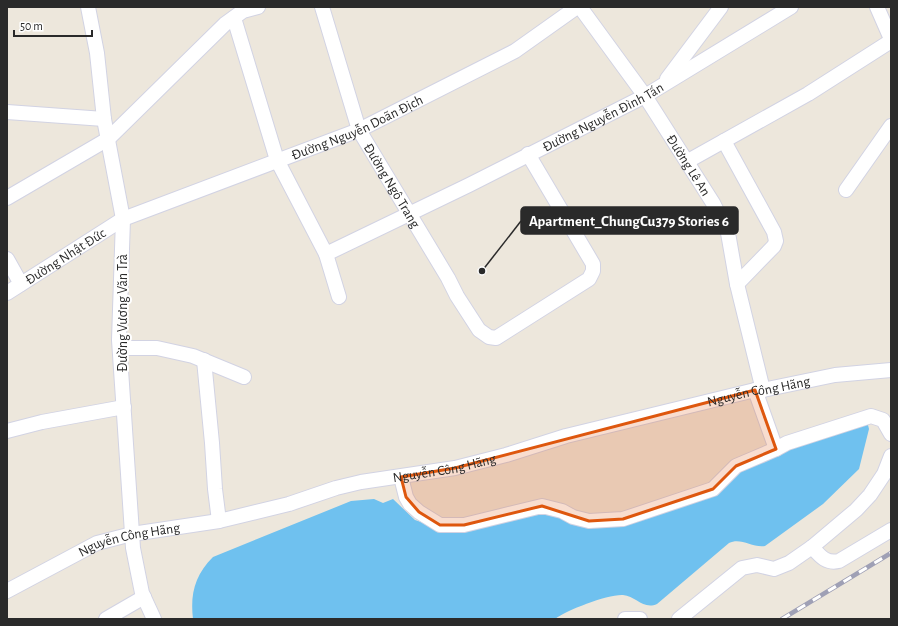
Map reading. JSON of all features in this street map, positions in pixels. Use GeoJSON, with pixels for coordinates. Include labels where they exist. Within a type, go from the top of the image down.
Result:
{"type":"FeatureCollection","features":[{"type":"Feature","properties":{"kind":"street","name":"Đường Vương Văn Trà"},"geometry":{"type":"LineString","coordinates":[[88,7],[97,53],[104,120],[123,219],[120,348],[133,548],[144,597],[154,619]]}},
{"type":"Feature","properties":{"kind":"street"},"geometry":{"type":"LineString","coordinates":[[7,198],[108,139],[225,24],[243,11],[258,7]]}},
{"type":"Feature","properties":{"kind":"street","name":"Đường Ngô Trang"},"geometry":{"type":"LineString","coordinates":[[322,7],[359,130],[448,278],[457,296],[479,330],[489,337],[496,338],[589,279],[593,271],[593,264],[528,154]]}},
{"type":"Feature","properties":{"kind":"street","name":"Đường Nguyễn Doãn Địch"},"geometry":{"type":"LineString","coordinates":[[123,219],[359,130],[516,51],[578,7]]}},
{"type":"Feature","properties":{"kind":"street","name":"Đường Lê An"},"geometry":{"type":"LineString","coordinates":[[578,7],[646,96],[688,161],[713,203],[728,233],[759,390],[776,449]]}},
{"type":"Feature","properties":{"kind":"street"},"geometry":{"type":"LineString","coordinates":[[662,86],[721,7]]}},
{"type":"Feature","properties":{"kind":"street","name":"Đường Nguyễn Đình Tấn"},"geometry":{"type":"LineString","coordinates":[[326,254],[469,185],[646,96],[790,7]]}},
{"type":"Feature","properties":{"kind":"street"},"geometry":{"type":"LineString","coordinates":[[688,161],[808,94],[891,40],[877,7]]}},
{"type":"Feature","properties":{"kind":"street"},"geometry":{"type":"LineString","coordinates":[[234,18],[277,160],[326,254],[339,297]]}},
{"type":"Feature","properties":{"kind":"street"},"geometry":{"type":"LineString","coordinates":[[7,112],[104,120]]}},
{"type":"Feature","properties":{"kind":"street"},"geometry":{"type":"LineString","coordinates":[[846,190],[891,126]]}},
{"type":"Feature","properties":{"kind":"street"},"geometry":{"type":"LineString","coordinates":[[724,141],[774,232],[776,241],[772,249],[737,284]]}},
{"type":"Feature","properties":{"kind":"street","name":"Đường Nhật Đức"},"geometry":{"type":"LineString","coordinates":[[7,293],[123,219]]}},
{"type":"Feature","properties":{"kind":"street"},"geometry":{"type":"LineString","coordinates":[[7,259],[21,284]]}},
{"type":"Feature","properties":{"kind":"street"},"geometry":{"type":"LineString","coordinates":[[120,348],[157,348],[193,356],[244,377]]}},
{"type":"Feature","properties":{"kind":"street"},"geometry":{"type":"LineString","coordinates":[[204,360],[215,489],[220,521]]}},
{"type":"Feature","properties":{"kind":"street","name":"Nguyễn Công Hãng"},"geometry":{"type":"LineString","coordinates":[[7,590],[97,543],[132,534],[220,521],[289,504],[355,483],[455,468],[506,455],[566,436],[759,390],[835,375],[891,370]]}},
{"type":"Feature","properties":{"kind":"street"},"geometry":{"type":"LineString","coordinates":[[7,431],[42,422],[124,407]]}},
{"type":"Feature","properties":{"kind":"street"},"geometry":{"type":"LineString","coordinates":[[401,477],[406,497],[410,504],[419,512],[440,525],[464,525],[542,506],[562,511],[573,517],[589,521],[623,519],[713,489],[736,466],[787,443],[871,416],[883,420],[891,434]]}},
{"type":"Feature","properties":{"kind":"street"},"geometry":{"type":"LineString","coordinates":[[680,619],[742,568],[757,565],[774,569],[790,563],[812,547],[856,510],[870,495],[884,474],[891,456]]}},
{"type":"Feature","properties":{"kind":"street"},"geometry":{"type":"LineString","coordinates":[[812,547],[825,560],[835,562],[891,530]]}},
{"type":"Feature","properties":{"kind":"street"},"geometry":{"type":"LineString","coordinates":[[106,619],[144,597]]}},
{"type":"Feature","properties":{"kind":"street"},"geometry":{"type":"LineString","coordinates":[[625,619],[640,619]]}},
{"type":"Feature","properties":{"kind":"highlighted area"},"geometry":{"type":"Polygon","coordinates":[[[755,390],[776,449],[736,466],[713,489],[623,519],[589,521],[542,506],[464,525],[440,525],[419,512],[406,497],[401,477],[455,468],[755,390]]]}},
{"type":"Feature","properties":{"kind":"water"},"geometry":{"type":"Polygon","coordinates":[[[855,416],[867,421],[869,429],[859,469],[823,504],[765,546],[756,546],[738,541],[729,543],[657,604],[648,605],[628,596],[616,595],[588,603],[555,619],[193,619],[192,601],[195,585],[202,571],[213,557],[351,501],[374,499],[383,503],[393,499],[415,520],[424,523],[454,523],[526,505],[591,522],[688,495],[710,484],[727,465],[739,457],[855,416]]]}},
{"type":"Feature","properties":{"kind":"railway"},"geometry":{"type":"LineString","coordinates":[[782,619],[891,553]]}},
{"type":"Feature","properties":{"kind":"place","name":"Apartment_ChungCu379 Stories 6"},"geometry":{"type":"Point","coordinates":[482,271]}}]}
